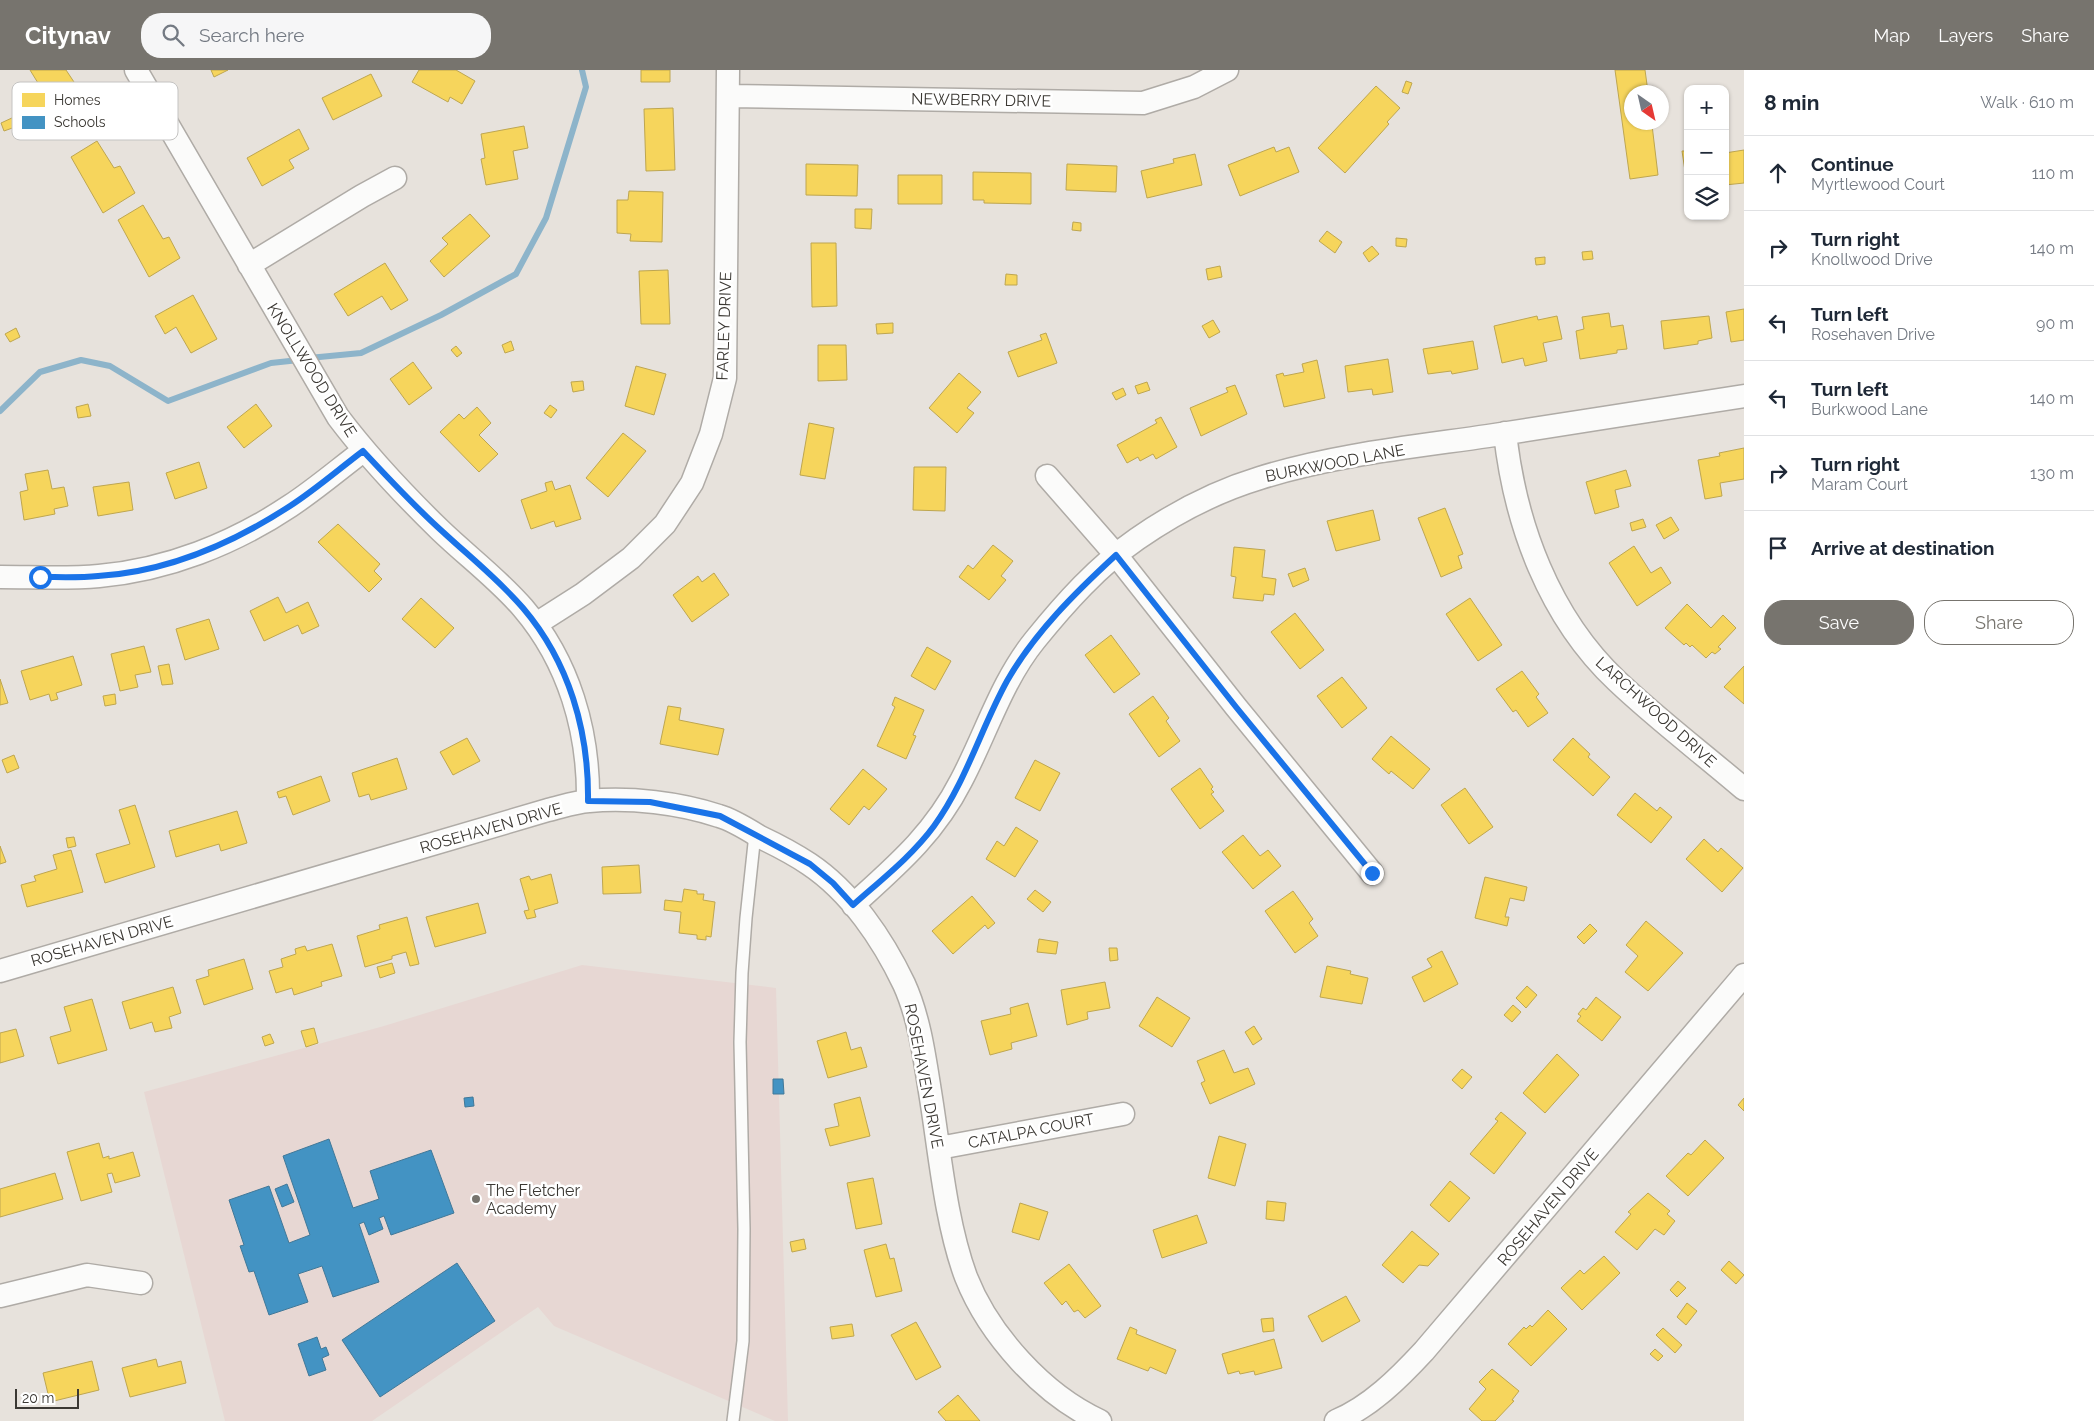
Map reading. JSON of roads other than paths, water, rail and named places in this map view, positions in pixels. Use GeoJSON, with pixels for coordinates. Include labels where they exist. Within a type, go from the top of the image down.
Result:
{"type":"FeatureCollection","features":[{"type":"Feature","properties":{"kind":"street","name":"KNOLLWOOD DRIVE"},"geometry":{"type":"LineString","coordinates":[[136,70],[143,82]]}},
{"type":"Feature","properties":{"kind":"street","name":"FARLEY DRIVE"},"geometry":{"type":"LineString","coordinates":[[536,624],[583,594],[631,558],[665,524],[692,483],[711,434],[724,378],[728,70]]}},
{"type":"Feature","properties":{"kind":"street","name":"NEWBERRY DRIVE"},"geometry":{"type":"LineString","coordinates":[[729,96],[1144,103],[1194,87],[1227,70]]}},
{"type":"Feature","properties":{"kind":"street","name":"KNOLLWOOD DRIVE"},"geometry":{"type":"LineString","coordinates":[[176,140],[338,418],[363,451],[394,485],[516,600],[536,624],[567,679],[579,716],[588,780],[588,801]]}},
{"type":"Feature","properties":{"kind":"street"},"geometry":{"type":"LineString","coordinates":[[248,266],[362,196],[395,178]]}},
{"type":"Feature","properties":{"kind":"street","name":"BURKWOOD LANE"},"geometry":{"type":"LineString","coordinates":[[853,905],[917,845],[934,826],[961,782],[1008,680],[1028,650],[1066,603],[1116,555],[1137,539],[1174,516],[1258,478],[1301,467],[1366,455],[1744,396]]}},
{"type":"Feature","properties":{"kind":"street","name":"LARCHWOOD DRIVE"},"geometry":{"type":"LineString","coordinates":[[1505,433],[1507,455],[1525,529],[1538,566],[1553,597],[1569,622],[1592,654],[1616,680],[1744,789]]}},
{"type":"Feature","properties":{"kind":"street"},"geometry":{"type":"LineString","coordinates":[[0,578],[98,576],[150,568],[184,558],[254,528],[291,506],[363,451]]}},
{"type":"Feature","properties":{"kind":"street"},"geometry":{"type":"LineString","coordinates":[[1047,476],[1116,555],[1236,707],[1372,873]]}},
{"type":"Feature","properties":{"kind":"street","name":"ROSEHAVEN DRIVE"},"geometry":{"type":"LineString","coordinates":[[0,970],[548,810],[588,801],[650,802],[720,816],[810,864],[833,883],[853,905],[887,952],[905,986],[918,1029],[958,1248],[967,1277],[981,1306],[1006,1344],[1032,1373],[1063,1400],[1100,1421]]}},
{"type":"Feature","properties":{"kind":"street","name":"ROSEHAVEN DRIVE"},"geometry":{"type":"LineString","coordinates":[[1336,1421],[1373,1398],[1402,1376],[1744,975]]}},
{"type":"Feature","properties":{"kind":"street","name":"CATALPA COURT"},"geometry":{"type":"LineString","coordinates":[[939,1148],[1123,1114]]}},
{"type":"Feature","properties":{"kind":"street"},"geometry":{"type":"LineString","coordinates":[[0,1296],[88,1275],[141,1283]]}},
{"type":"Feature","properties":{"kind":"lane"},"geometry":{"type":"LineString","coordinates":[[733,1421],[743,1341],[744,1229],[741,1002],[746,918],[755,834]]}},
{"type":"Feature","properties":{"kind":"waterway"},"geometry":{"type":"LineString","coordinates":[[309,358],[361,353],[441,315],[516,274],[546,218],[586,87],[582,70]]}},
{"type":"Feature","properties":{"kind":"waterway"},"geometry":{"type":"LineString","coordinates":[[0,411],[40,372],[81,360],[110,366],[168,401],[271,363],[299,360]]}},
{"type":"Feature","properties":{"kind":"place","name":"The Fletcher Academy"},"geometry":{"type":"Point","coordinates":[476,1199]}}]}
